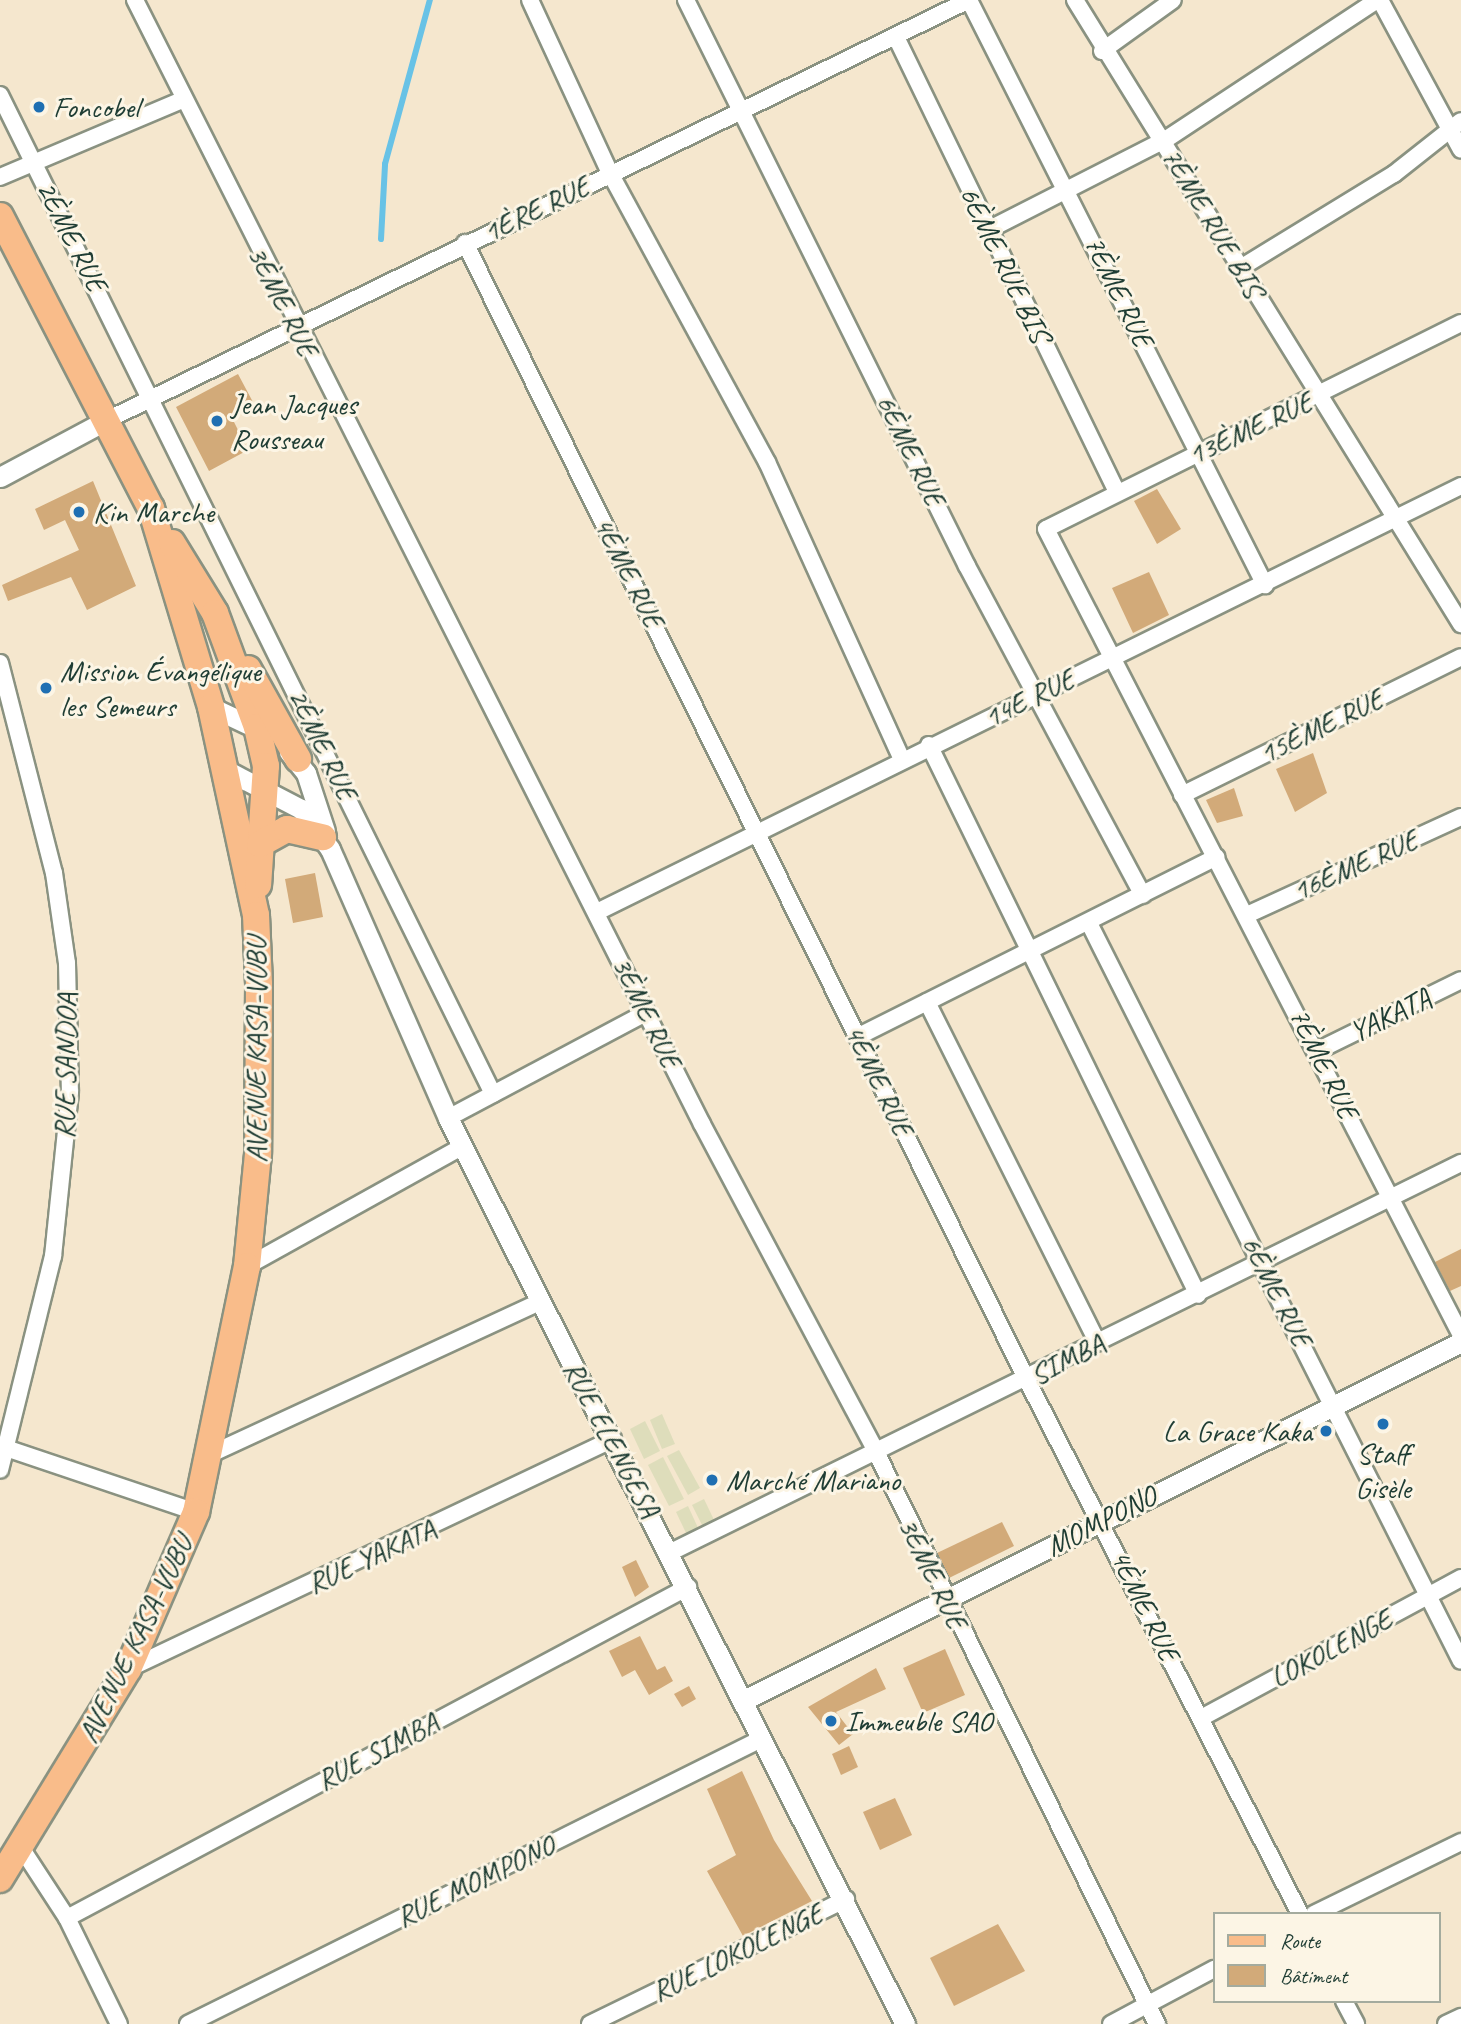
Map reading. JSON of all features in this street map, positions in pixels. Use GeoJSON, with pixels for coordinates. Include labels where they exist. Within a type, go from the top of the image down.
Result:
{"type":"FeatureCollection","features":[{"type":"Feature","properties":{"kind":"main road","name":"AVENUE KASA-VUBU"},"geometry":{"type":"LineString","coordinates":[[0,216],[8,253],[105,421],[151,508],[211,707],[256,915],[258,1154],[247,1266],[213,1453],[196,1512],[128,1669],[22,1849],[0,1879]]}},
{"type":"Feature","properties":{"kind":"main road"},"geometry":{"type":"LineString","coordinates":[[151,508],[299,759]]}},
{"type":"Feature","properties":{"kind":"main road"},"geometry":{"type":"LineString","coordinates":[[222,629],[257,727],[266,766],[261,787],[256,915]]}},
{"type":"Feature","properties":{"kind":"main road"},"geometry":{"type":"LineString","coordinates":[[260,844],[287,829],[326,843]]}},
{"type":"Feature","properties":{"kind":"street","name":"3ÈME RUE"},"geometry":{"type":"LineString","coordinates":[[135,0],[297,329],[875,1450],[945,1599],[1157,2024]]}},
{"type":"Feature","properties":{"kind":"street"},"geometry":{"type":"LineString","coordinates":[[530,0],[610,173],[767,462],[901,760]]}},
{"type":"Feature","properties":{"kind":"street","name":"6ÈME RUE"},"geometry":{"type":"LineString","coordinates":[[687,0],[746,109],[1034,696],[1143,895]]}},
{"type":"Feature","properties":{"kind":"street","name":"1ÈRE RUE"},"geometry":{"type":"LineString","coordinates":[[105,421],[297,329],[465,243],[969,0]]}},
{"type":"Feature","properties":{"kind":"street","name":"7ÈME RUE"},"geometry":{"type":"LineString","coordinates":[[969,0],[1070,191],[1265,585]]}},
{"type":"Feature","properties":{"kind":"street","name":"7ÈME RUE BIS"},"geometry":{"type":"LineString","coordinates":[[1075,0],[1101,51],[1165,141],[1242,267],[1316,398],[1461,624]]}},
{"type":"Feature","properties":{"kind":"street"},"geometry":{"type":"LineString","coordinates":[[1101,51],[1173,0]]}},
{"type":"Feature","properties":{"kind":"street"},"geometry":{"type":"LineString","coordinates":[[988,230],[1165,141],[1378,0],[1456,127],[1461,150]]}},
{"type":"Feature","properties":{"kind":"street","name":"6ÈME RUE BIS"},"geometry":{"type":"LineString","coordinates":[[896,37],[1116,490]]}},
{"type":"Feature","properties":{"kind":"street","name":"2ÈME RUE"},"geometry":{"type":"LineString","coordinates":[[0,95],[153,398],[493,1094]]}},
{"type":"Feature","properties":{"kind":"street"},"geometry":{"type":"LineString","coordinates":[[0,177],[182,100]]}},
{"type":"Feature","properties":{"kind":"street"},"geometry":{"type":"LineString","coordinates":[[1242,267],[1456,127]]}},
{"type":"Feature","properties":{"kind":"street","name":"4ÈME RUE"},"geometry":{"type":"LineString","coordinates":[[465,243],[760,834],[1027,1380],[1102,1520],[1299,1912]]}},
{"type":"Feature","properties":{"kind":"street","name":"13ÈME RUE"},"geometry":{"type":"LineString","coordinates":[[1047,537],[1050,523],[1316,398],[1461,323]]}},
{"type":"Feature","properties":{"kind":"street"},"geometry":{"type":"LineString","coordinates":[[0,477],[105,421]]}},
{"type":"Feature","properties":{"kind":"street","name":"14E RUE"},"geometry":{"type":"LineString","coordinates":[[597,912],[760,834],[929,746],[1265,585],[1461,486]]}},
{"type":"Feature","properties":{"kind":"street","name":"7ÈME RUE"},"geometry":{"type":"LineString","coordinates":[[1047,537],[1182,795],[1249,914],[1461,1335]]}},
{"type":"Feature","properties":{"kind":"street","name":"15ÈME RUE"},"geometry":{"type":"LineString","coordinates":[[1182,795],[1461,657]]}},
{"type":"Feature","properties":{"kind":"street","name":"RUE SANDOA"},"geometry":{"type":"LineString","coordinates":[[0,663],[54,873],[67,963],[70,1092],[53,1256],[0,1471]]}},
{"type":"Feature","properties":{"kind":"street"},"geometry":{"type":"LineString","coordinates":[[211,707],[257,727],[299,759],[326,843]]}},
{"type":"Feature","properties":{"kind":"street"},"geometry":{"type":"LineString","coordinates":[[929,746],[1033,950],[1056,1009],[1198,1294]]}},
{"type":"Feature","properties":{"kind":"street"},"geometry":{"type":"LineString","coordinates":[[224,769],[301,809],[326,843]]}},
{"type":"Feature","properties":{"kind":"street","name":"16ÈME RUE"},"geometry":{"type":"LineString","coordinates":[[1249,914],[1461,817]]}},
{"type":"Feature","properties":{"kind":"street","name":"RUE ELENGESA"},"geometry":{"type":"LineString","coordinates":[[326,843],[448,1118],[538,1303],[671,1552],[761,1739],[846,1899],[905,2024]]}},
{"type":"Feature","properties":{"kind":"street"},"geometry":{"type":"LineString","coordinates":[[857,1037],[1217,857]]}},
{"type":"Feature","properties":{"kind":"street","name":"6ÈME RUE"},"geometry":{"type":"LineString","coordinates":[[1089,923],[1263,1262],[1461,1661]]}},
{"type":"Feature","properties":{"kind":"street","name":"YAKATA"},"geometry":{"type":"LineString","coordinates":[[1319,1050],[1461,980]]}},
{"type":"Feature","properties":{"kind":"street"},"geometry":{"type":"LineString","coordinates":[[927,1002],[1098,1342]]}},
{"type":"Feature","properties":{"kind":"street"},"geometry":{"type":"LineString","coordinates":[[448,1118],[647,1012]]}},
{"type":"Feature","properties":{"kind":"street"},"geometry":{"type":"LineString","coordinates":[[247,1266],[462,1147]]}},
{"type":"Feature","properties":{"kind":"street","name":"SIMBA"},"geometry":{"type":"LineString","coordinates":[[671,1552],[875,1450],[1027,1380],[1098,1342],[1391,1200],[1461,1163]]}},
{"type":"Feature","properties":{"kind":"street"},"geometry":{"type":"LineString","coordinates":[[213,1453],[538,1303]]}},
{"type":"Feature","properties":{"kind":"street","name":"MOMPONO"},"geometry":{"type":"LineString","coordinates":[[742,1701],[1461,1342]]}},
{"type":"Feature","properties":{"kind":"street","name":"RUE YAKATA"},"geometry":{"type":"LineString","coordinates":[[128,1669],[613,1439]]}},
{"type":"Feature","properties":{"kind":"street"},"geometry":{"type":"LineString","coordinates":[[4,1447],[196,1512]]}},
{"type":"Feature","properties":{"kind":"street","name":"LOKOLENGE"},"geometry":{"type":"LineString","coordinates":[[1201,1718],[1461,1578]]}},
{"type":"Feature","properties":{"kind":"street","name":"RUE SIMBA"},"geometry":{"type":"LineString","coordinates":[[67,1918],[688,1587]]}},
{"type":"Feature","properties":{"kind":"street","name":"RUE MOMPONO"},"geometry":{"type":"LineString","coordinates":[[188,2024],[761,1739]]}},
{"type":"Feature","properties":{"kind":"street"},"geometry":{"type":"LineString","coordinates":[[1318,1912],[1461,1842]]}},
{"type":"Feature","properties":{"kind":"street"},"geometry":{"type":"LineString","coordinates":[[22,1849],[67,1918],[119,2024]]}},
{"type":"Feature","properties":{"kind":"street","name":"RUE LOKOLENGE"},"geometry":{"type":"LineString","coordinates":[[590,2024],[846,1899]]}},
{"type":"Feature","properties":{"kind":"street"},"geometry":{"type":"LineString","coordinates":[[1111,2024],[1212,1970]]}},
{"type":"Feature","properties":{"kind":"street"},"geometry":{"type":"LineString","coordinates":[[1345,2003],[1356,2024]]}},
{"type":"Feature","properties":{"kind":"street"},"geometry":{"type":"LineString","coordinates":[[1446,2024],[1461,2017]]}},
{"type":"Feature","properties":{"kind":"shaded area"},"geometry":{"type":"Polygon","coordinates":[[[662,1414],[675,1444],[662,1449],[650,1420],[662,1414]]]}},
{"type":"Feature","properties":{"kind":"shaded area"},"geometry":{"type":"Polygon","coordinates":[[[645,1421],[660,1451],[644,1459],[630,1429],[645,1421]]]}},
{"type":"Feature","properties":{"kind":"shaded area"},"geometry":{"type":"Polygon","coordinates":[[[679,1450],[700,1488],[688,1495],[667,1456],[679,1450]]]}},
{"type":"Feature","properties":{"kind":"shaded area"},"geometry":{"type":"Polygon","coordinates":[[[663,1457],[684,1499],[669,1506],[648,1465],[663,1457]]]}},
{"type":"Feature","properties":{"kind":"shaded area"},"geometry":{"type":"Polygon","coordinates":[[[704,1499],[715,1522],[703,1527],[692,1505],[704,1499]]]}},
{"type":"Feature","properties":{"kind":"shaded area"},"geometry":{"type":"Polygon","coordinates":[[[688,1506],[699,1530],[687,1535],[676,1512],[688,1506]]]}},
{"type":"Feature","properties":{"kind":"building"},"geometry":{"type":"Polygon","coordinates":[[[238,374],[254,404],[231,416],[248,450],[209,471],[176,407],[238,374]]]}},
{"type":"Feature","properties":{"kind":"building"},"geometry":{"type":"Polygon","coordinates":[[[93,481],[136,586],[87,610],[71,577],[8,601],[2,585],[79,550],[65,520],[44,530],[35,509],[93,481]]]}},
{"type":"Feature","properties":{"kind":"building"},"geometry":{"type":"Polygon","coordinates":[[[1157,489],[1181,529],[1157,544],[1134,501],[1157,489]]]}},
{"type":"Feature","properties":{"kind":"building"},"geometry":{"type":"Polygon","coordinates":[[[1149,572],[1169,615],[1133,633],[1112,588],[1149,572]]]}},
{"type":"Feature","properties":{"kind":"building"},"geometry":{"type":"Polygon","coordinates":[[[1313,753],[1327,793],[1295,812],[1276,769],[1313,753]]]}},
{"type":"Feature","properties":{"kind":"building"},"geometry":{"type":"Polygon","coordinates":[[[1234,788],[1243,816],[1217,823],[1206,800],[1234,788]]]}},
{"type":"Feature","properties":{"kind":"building"},"geometry":{"type":"Polygon","coordinates":[[[315,873],[323,917],[293,923],[285,879],[315,873]]]}},
{"type":"Feature","properties":{"kind":"building"},"geometry":{"type":"Polygon","coordinates":[[[1461,1249],[1461,1286],[1450,1291],[1435,1262],[1461,1249]]]}},
{"type":"Feature","properties":{"kind":"building"},"geometry":{"type":"Polygon","coordinates":[[[1002,1522],[1014,1546],[949,1578],[937,1553],[1002,1522]]]}},
{"type":"Feature","properties":{"kind":"building"},"geometry":{"type":"Polygon","coordinates":[[[636,1560],[649,1587],[635,1597],[622,1567],[636,1560]]]}},
{"type":"Feature","properties":{"kind":"building"},"geometry":{"type":"Polygon","coordinates":[[[640,1636],[657,1670],[665,1666],[673,1681],[649,1695],[635,1670],[622,1677],[609,1651],[640,1636]]]}},
{"type":"Feature","properties":{"kind":"building"},"geometry":{"type":"Polygon","coordinates":[[[945,1649],[965,1695],[923,1713],[903,1668],[945,1649]]]}},
{"type":"Feature","properties":{"kind":"building"},"geometry":{"type":"Polygon","coordinates":[[[876,1668],[886,1689],[836,1712],[853,1734],[839,1745],[808,1707],[876,1668]]]}},
{"type":"Feature","properties":{"kind":"building"},"geometry":{"type":"Polygon","coordinates":[[[689,1686],[696,1699],[682,1707],[674,1694],[689,1686]]]}},
{"type":"Feature","properties":{"kind":"building"},"geometry":{"type":"Polygon","coordinates":[[[849,1746],[858,1767],[841,1775],[832,1754],[849,1746]]]}},
{"type":"Feature","properties":{"kind":"building"},"geometry":{"type":"Polygon","coordinates":[[[742,1771],[774,1840],[812,1901],[743,1936],[707,1871],[736,1855],[707,1789],[742,1771]]]}},
{"type":"Feature","properties":{"kind":"building"},"geometry":{"type":"Polygon","coordinates":[[[895,1798],[912,1835],[880,1850],[863,1812],[895,1798]]]}},
{"type":"Feature","properties":{"kind":"building"},"geometry":{"type":"Polygon","coordinates":[[[998,1924],[1025,1971],[954,2006],[930,1958],[998,1924]]]}},
{"type":"Feature","properties":{"kind":"waterway"},"geometry":{"type":"LineString","coordinates":[[381,239],[385,164],[430,0]]}},
{"type":"Feature","properties":{"kind":"place","name":"Foncobel"},"geometry":{"type":"Point","coordinates":[39,107]}},
{"type":"Feature","properties":{"kind":"place","name":"Jean Jacques Rousseau"},"geometry":{"type":"Point","coordinates":[217,421]}},
{"type":"Feature","properties":{"kind":"place","name":"Kin Marche"},"geometry":{"type":"Point","coordinates":[79,512]}},
{"type":"Feature","properties":{"kind":"place","name":"Mission Évangélique les Semeurs"},"geometry":{"type":"Point","coordinates":[46,688]}},
{"type":"Feature","properties":{"kind":"place","name":"Staff Gisèle"},"geometry":{"type":"Point","coordinates":[1383,1424]}},
{"type":"Feature","properties":{"kind":"place","name":"La Grace Kaka"},"geometry":{"type":"Point","coordinates":[1326,1431]}},
{"type":"Feature","properties":{"kind":"place","name":"Marché Mariano"},"geometry":{"type":"Point","coordinates":[712,1480]}},
{"type":"Feature","properties":{"kind":"place","name":"Immeuble SAO"},"geometry":{"type":"Point","coordinates":[831,1721]}}]}
